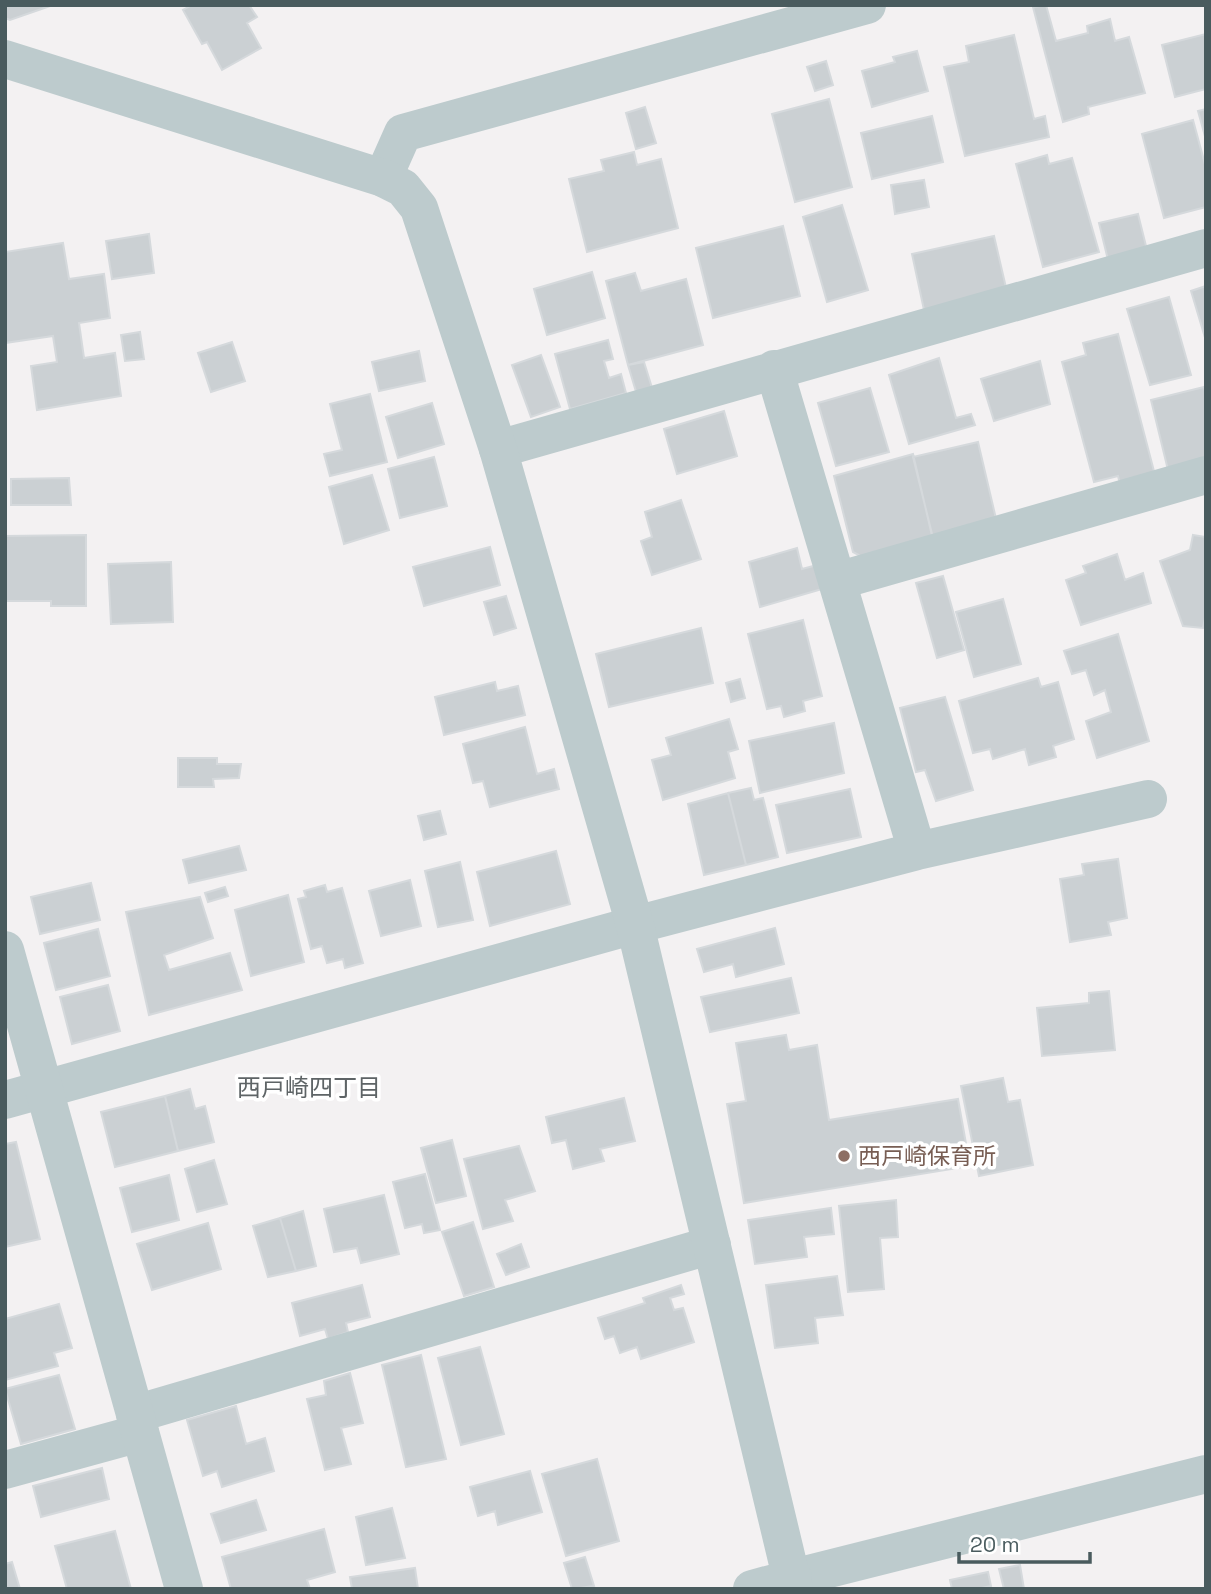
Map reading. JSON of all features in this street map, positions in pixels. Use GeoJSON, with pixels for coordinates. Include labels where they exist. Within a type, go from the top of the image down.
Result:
{"type":"FeatureCollection","features":[{"type":"Feature","properties":{"kind":"street"},"geometry":{"type":"LineString","coordinates":[[383,178],[403,133],[867,5]]}},
{"type":"Feature","properties":{"kind":"street"},"geometry":{"type":"LineString","coordinates":[[5,59],[383,178],[403,188],[419,208],[498,449],[635,925],[794,1583]]}},
{"type":"Feature","properties":{"kind":"street"},"geometry":{"type":"LineString","coordinates":[[498,449],[1206,248]]}},
{"type":"Feature","properties":{"kind":"street"},"geometry":{"type":"LineString","coordinates":[[774,369],[917,851]]}},
{"type":"Feature","properties":{"kind":"street"},"geometry":{"type":"LineString","coordinates":[[837,581],[1206,475]]}},
{"type":"Feature","properties":{"kind":"street"},"geometry":{"type":"LineString","coordinates":[[5,1100],[635,925],[917,851],[1148,799]]}},
{"type":"Feature","properties":{"kind":"street"},"geometry":{"type":"LineString","coordinates":[[5,950],[184,1589]]}},
{"type":"Feature","properties":{"kind":"street"},"geometry":{"type":"LineString","coordinates":[[5,1470],[137,1424],[712,1245]]}},
{"type":"Feature","properties":{"kind":"street"},"geometry":{"type":"LineString","coordinates":[[752,1589],[794,1583],[1206,1475]]}},
{"type":"Feature","properties":{"kind":"building"},"geometry":{"type":"Polygon","coordinates":[[[5,5],[53,5],[10,20],[5,18],[5,5]]]}},
{"type":"Feature","properties":{"kind":"building"},"geometry":{"type":"Polygon","coordinates":[[[192,5],[249,5],[257,17],[247,23],[261,48],[222,70],[207,42],[202,44],[183,10],[192,5]]]}},
{"type":"Feature","properties":{"kind":"building"},"geometry":{"type":"Polygon","coordinates":[[[1046,5],[1056,41],[1088,33],[1087,26],[1110,19],[1115,41],[1129,37],[1145,93],[1088,107],[1089,114],[1063,122],[1033,7],[1046,5]]]}},
{"type":"Feature","properties":{"kind":"building"},"geometry":{"type":"Polygon","coordinates":[[[1206,34],[1206,89],[1175,97],[1162,45],[1206,34]]]}},
{"type":"Feature","properties":{"kind":"building"},"geometry":{"type":"Polygon","coordinates":[[[1014,35],[1034,119],[1045,116],[1049,137],[965,156],[944,67],[969,62],[966,46],[1014,35]]]}},
{"type":"Feature","properties":{"kind":"building"},"geometry":{"type":"Polygon","coordinates":[[[917,51],[928,91],[872,107],[862,71],[895,62],[893,57],[917,51]]]}},
{"type":"Feature","properties":{"kind":"building"},"geometry":{"type":"Polygon","coordinates":[[[826,61],[833,85],[815,91],[807,67],[826,61]]]}},
{"type":"Feature","properties":{"kind":"building"},"geometry":{"type":"Polygon","coordinates":[[[829,99],[852,187],[795,202],[772,114],[829,99]]]}},
{"type":"Feature","properties":{"kind":"building"},"geometry":{"type":"Polygon","coordinates":[[[645,107],[656,143],[636,149],[626,113],[645,107]]]}},
{"type":"Feature","properties":{"kind":"building"},"geometry":{"type":"Polygon","coordinates":[[[1206,109],[1206,140],[1198,111],[1206,109]]]}},
{"type":"Feature","properties":{"kind":"building"},"geometry":{"type":"Polygon","coordinates":[[[932,116],[943,162],[872,179],[861,133],[932,116]]]}},
{"type":"Feature","properties":{"kind":"building"},"geometry":{"type":"Polygon","coordinates":[[[1193,120],[1206,168],[1206,207],[1164,218],[1142,134],[1193,120]]]}},
{"type":"Feature","properties":{"kind":"building"},"geometry":{"type":"Polygon","coordinates":[[[634,152],[637,165],[661,159],[678,228],[587,252],[569,179],[604,171],[601,160],[634,152]]]}},
{"type":"Feature","properties":{"kind":"building"},"geometry":{"type":"Polygon","coordinates":[[[1047,155],[1049,164],[1072,158],[1099,252],[1043,267],[1016,164],[1047,155]]]}},
{"type":"Feature","properties":{"kind":"building"},"geometry":{"type":"Polygon","coordinates":[[[924,180],[929,207],[895,214],[891,185],[924,180]]]}},
{"type":"Feature","properties":{"kind":"building"},"geometry":{"type":"Polygon","coordinates":[[[842,205],[868,290],[827,302],[803,217],[842,205]]]}},
{"type":"Feature","properties":{"kind":"building"},"geometry":{"type":"Polygon","coordinates":[[[1138,214],[1148,254],[1109,264],[1099,223],[1138,214]]]}},
{"type":"Feature","properties":{"kind":"building"},"geometry":{"type":"Polygon","coordinates":[[[783,226],[800,296],[713,318],[696,248],[783,226]]]}},
{"type":"Feature","properties":{"kind":"building"},"geometry":{"type":"Polygon","coordinates":[[[149,234],[154,273],[112,279],[106,241],[149,234]]]}},
{"type":"Feature","properties":{"kind":"building"},"geometry":{"type":"Polygon","coordinates":[[[994,236],[1007,292],[924,310],[912,254],[994,236]]]}},
{"type":"Feature","properties":{"kind":"building"},"geometry":{"type":"Polygon","coordinates":[[[63,243],[69,279],[104,274],[110,318],[79,323],[84,358],[115,353],[121,396],[37,410],[31,366],[57,362],[53,336],[5,343],[5,252],[63,243]]]}},
{"type":"Feature","properties":{"kind":"building"},"geometry":{"type":"Polygon","coordinates":[[[592,272],[605,318],[547,335],[534,289],[592,272]]]}},
{"type":"Feature","properties":{"kind":"building"},"geometry":{"type":"Polygon","coordinates":[[[635,273],[641,291],[686,279],[703,345],[628,365],[606,281],[635,273]]]}},
{"type":"Feature","properties":{"kind":"building"},"geometry":{"type":"Polygon","coordinates":[[[1206,286],[1206,341],[1191,291],[1206,286]]]}},
{"type":"Feature","properties":{"kind":"building"},"geometry":{"type":"Polygon","coordinates":[[[1169,297],[1191,375],[1150,385],[1127,309],[1169,297]]]}},
{"type":"Feature","properties":{"kind":"building"},"geometry":{"type":"Polygon","coordinates":[[[140,332],[144,359],[125,361],[121,335],[140,332]]]}},
{"type":"Feature","properties":{"kind":"building"},"geometry":{"type":"Polygon","coordinates":[[[1118,334],[1155,475],[1120,484],[1118,476],[1094,482],[1062,362],[1086,355],[1083,343],[1118,334]]]}},
{"type":"Feature","properties":{"kind":"building"},"geometry":{"type":"Polygon","coordinates":[[[608,340],[613,359],[604,361],[609,378],[621,374],[626,393],[570,409],[555,354],[608,340]]]}},
{"type":"Feature","properties":{"kind":"building"},"geometry":{"type":"Polygon","coordinates":[[[232,342],[245,381],[211,392],[198,353],[232,342]]]}},
{"type":"Feature","properties":{"kind":"building"},"geometry":{"type":"Polygon","coordinates":[[[419,351],[425,381],[379,391],[372,362],[419,351]]]}},
{"type":"Feature","properties":{"kind":"building"},"geometry":{"type":"Polygon","coordinates":[[[541,355],[560,407],[531,417],[512,365],[541,355]]]}},
{"type":"Feature","properties":{"kind":"building"},"geometry":{"type":"Polygon","coordinates":[[[939,358],[956,418],[971,414],[975,425],[909,444],[889,375],[939,358]]]}},
{"type":"Feature","properties":{"kind":"building"},"geometry":{"type":"Polygon","coordinates":[[[1040,361],[1050,404],[994,421],[981,379],[1040,361]]]}},
{"type":"Feature","properties":{"kind":"building"},"geometry":{"type":"Polygon","coordinates":[[[644,362],[653,391],[637,395],[628,365],[644,362]]]}},
{"type":"Feature","properties":{"kind":"building"},"geometry":{"type":"Polygon","coordinates":[[[1204,387],[1206,461],[1168,470],[1151,400],[1204,387]]]}},
{"type":"Feature","properties":{"kind":"building"},"geometry":{"type":"Polygon","coordinates":[[[870,388],[889,452],[836,466],[818,403],[870,388]]]}},
{"type":"Feature","properties":{"kind":"building"},"geometry":{"type":"Polygon","coordinates":[[[370,394],[387,462],[330,476],[324,454],[342,450],[330,404],[370,394]]]}},
{"type":"Feature","properties":{"kind":"building"},"geometry":{"type":"Polygon","coordinates":[[[432,403],[444,444],[398,458],[386,417],[432,403]]]}},
{"type":"Feature","properties":{"kind":"building"},"geometry":{"type":"Polygon","coordinates":[[[724,411],[737,456],[677,474],[664,429],[724,411]]]}},
{"type":"Feature","properties":{"kind":"building"},"geometry":{"type":"Polygon","coordinates":[[[978,442],[997,523],[933,538],[913,457],[978,442]]]}},
{"type":"Feature","properties":{"kind":"building"},"geometry":{"type":"Polygon","coordinates":[[[913,454],[933,540],[866,559],[853,552],[834,476],[913,454]]]}},
{"type":"Feature","properties":{"kind":"building"},"geometry":{"type":"Polygon","coordinates":[[[434,457],[447,506],[400,518],[388,469],[434,457]]]}},
{"type":"Feature","properties":{"kind":"building"},"geometry":{"type":"Polygon","coordinates":[[[372,475],[389,530],[344,544],[329,487],[372,475]]]}},
{"type":"Feature","properties":{"kind":"building"},"geometry":{"type":"Polygon","coordinates":[[[69,478],[71,505],[11,505],[11,479],[69,478]]]}},
{"type":"Feature","properties":{"kind":"building"},"geometry":{"type":"Polygon","coordinates":[[[681,500],[701,559],[652,575],[641,541],[652,537],[645,512],[681,500]]]}},
{"type":"Feature","properties":{"kind":"building"},"geometry":{"type":"Polygon","coordinates":[[[86,535],[86,606],[51,606],[51,601],[5,601],[5,536],[86,535]]]}},
{"type":"Feature","properties":{"kind":"building"},"geometry":{"type":"Polygon","coordinates":[[[1193,535],[1206,537],[1206,613],[1203,628],[1183,626],[1160,561],[1190,550],[1193,535]]]}},
{"type":"Feature","properties":{"kind":"building"},"geometry":{"type":"Polygon","coordinates":[[[490,547],[500,585],[424,606],[413,567],[490,547]]]}},
{"type":"Feature","properties":{"kind":"building"},"geometry":{"type":"Polygon","coordinates":[[[797,548],[802,569],[817,565],[822,589],[760,607],[749,562],[797,548]]]}},
{"type":"Feature","properties":{"kind":"building"},"geometry":{"type":"Polygon","coordinates":[[[1117,554],[1125,580],[1143,573],[1151,603],[1081,625],[1066,580],[1086,573],[1083,566],[1117,554]]]}},
{"type":"Feature","properties":{"kind":"building"},"geometry":{"type":"Polygon","coordinates":[[[171,562],[173,622],[111,624],[108,564],[171,562]]]}},
{"type":"Feature","properties":{"kind":"building"},"geometry":{"type":"Polygon","coordinates":[[[943,576],[964,650],[937,658],[916,583],[943,576]]]}},
{"type":"Feature","properties":{"kind":"building"},"geometry":{"type":"Polygon","coordinates":[[[506,596],[516,628],[494,635],[484,602],[506,596]]]}},
{"type":"Feature","properties":{"kind":"building"},"geometry":{"type":"Polygon","coordinates":[[[1003,599],[1021,664],[974,677],[956,612],[1003,599]]]}},
{"type":"Feature","properties":{"kind":"building"},"geometry":{"type":"Polygon","coordinates":[[[803,620],[822,696],[803,701],[805,711],[784,717],[781,706],[767,709],[748,634],[803,620]]]}},
{"type":"Feature","properties":{"kind":"building"},"geometry":{"type":"Polygon","coordinates":[[[701,628],[713,683],[609,707],[596,654],[701,628]]]}},
{"type":"Feature","properties":{"kind":"building"},"geometry":{"type":"Polygon","coordinates":[[[1118,634],[1149,741],[1097,758],[1086,721],[1111,712],[1105,690],[1094,695],[1086,670],[1072,674],[1064,651],[1118,634]]]}},
{"type":"Feature","properties":{"kind":"building"},"geometry":{"type":"Polygon","coordinates":[[[1038,678],[1041,687],[1058,682],[1074,739],[1053,746],[1056,757],[1029,765],[1025,749],[993,759],[990,749],[973,753],[959,701],[1038,678]]]}},
{"type":"Feature","properties":{"kind":"building"},"geometry":{"type":"Polygon","coordinates":[[[740,679],[745,698],[731,702],[726,683],[740,679]]]}},
{"type":"Feature","properties":{"kind":"building"},"geometry":{"type":"Polygon","coordinates":[[[495,682],[497,691],[518,686],[525,715],[444,735],[435,697],[495,682]]]}},
{"type":"Feature","properties":{"kind":"building"},"geometry":{"type":"Polygon","coordinates":[[[945,697],[973,790],[936,801],[925,770],[916,772],[900,708],[945,697]]]}},
{"type":"Feature","properties":{"kind":"building"},"geometry":{"type":"Polygon","coordinates":[[[729,719],[738,749],[728,752],[735,778],[663,800],[652,760],[671,755],[666,738],[729,719]]]}},
{"type":"Feature","properties":{"kind":"building"},"geometry":{"type":"Polygon","coordinates":[[[834,723],[844,773],[760,793],[749,741],[834,723]]]}},
{"type":"Feature","properties":{"kind":"building"},"geometry":{"type":"Polygon","coordinates":[[[525,727],[537,774],[554,769],[559,789],[490,807],[483,781],[473,783],[463,744],[525,727]]]}},
{"type":"Feature","properties":{"kind":"building"},"geometry":{"type":"Polygon","coordinates":[[[178,758],[217,758],[217,764],[241,764],[239,778],[213,779],[214,787],[178,787],[178,758]]]}},
{"type":"Feature","properties":{"kind":"building"},"geometry":{"type":"Polygon","coordinates":[[[751,788],[754,800],[763,798],[778,857],[746,865],[728,793],[751,788]]]}},
{"type":"Feature","properties":{"kind":"building"},"geometry":{"type":"Polygon","coordinates":[[[850,789],[861,837],[787,853],[776,805],[850,789]]]}},
{"type":"Feature","properties":{"kind":"building"},"geometry":{"type":"Polygon","coordinates":[[[728,793],[746,865],[704,875],[688,804],[728,793]]]}},
{"type":"Feature","properties":{"kind":"building"},"geometry":{"type":"Polygon","coordinates":[[[440,811],[446,834],[424,840],[418,816],[440,811]]]}},
{"type":"Feature","properties":{"kind":"building"},"geometry":{"type":"Polygon","coordinates":[[[239,846],[246,870],[189,883],[183,860],[239,846]]]}},
{"type":"Feature","properties":{"kind":"building"},"geometry":{"type":"Polygon","coordinates":[[[556,851],[570,904],[490,926],[477,872],[556,851]]]}},
{"type":"Feature","properties":{"kind":"building"},"geometry":{"type":"Polygon","coordinates":[[[1118,859],[1127,918],[1108,922],[1111,935],[1070,942],[1060,879],[1084,875],[1082,864],[1118,859]]]}},
{"type":"Feature","properties":{"kind":"building"},"geometry":{"type":"Polygon","coordinates":[[[460,862],[473,920],[438,927],[425,871],[460,862]]]}},
{"type":"Feature","properties":{"kind":"building"},"geometry":{"type":"Polygon","coordinates":[[[410,880],[421,926],[381,936],[369,891],[410,880]]]}},
{"type":"Feature","properties":{"kind":"building"},"geometry":{"type":"Polygon","coordinates":[[[91,883],[100,920],[40,934],[31,897],[91,883]]]}},
{"type":"Feature","properties":{"kind":"building"},"geometry":{"type":"Polygon","coordinates":[[[325,885],[327,892],[342,888],[363,963],[345,968],[343,959],[327,963],[322,946],[311,949],[298,899],[306,897],[304,891],[325,885]]]}},
{"type":"Feature","properties":{"kind":"building"},"geometry":{"type":"Polygon","coordinates":[[[225,887],[228,896],[208,902],[205,893],[225,887]]]}},
{"type":"Feature","properties":{"kind":"building"},"geometry":{"type":"Polygon","coordinates":[[[288,895],[304,962],[251,976],[235,910],[288,895]]]}},
{"type":"Feature","properties":{"kind":"building"},"geometry":{"type":"Polygon","coordinates":[[[200,897],[213,938],[164,955],[169,970],[230,953],[242,990],[149,1015],[126,912],[200,897]]]}},
{"type":"Feature","properties":{"kind":"building"},"geometry":{"type":"Polygon","coordinates":[[[775,928],[784,964],[736,977],[733,964],[704,972],[697,949],[775,928]]]}},
{"type":"Feature","properties":{"kind":"building"},"geometry":{"type":"Polygon","coordinates":[[[98,929],[110,976],[56,990],[44,943],[98,929]]]}},
{"type":"Feature","properties":{"kind":"building"},"geometry":{"type":"Polygon","coordinates":[[[791,978],[799,1013],[710,1032],[701,997],[791,978]]]}},
{"type":"Feature","properties":{"kind":"building"},"geometry":{"type":"Polygon","coordinates":[[[108,985],[120,1031],[72,1044],[60,997],[108,985]]]}},
{"type":"Feature","properties":{"kind":"building"},"geometry":{"type":"Polygon","coordinates":[[[1109,991],[1115,1050],[1042,1056],[1037,1008],[1089,1003],[1089,993],[1109,991]]]}},
{"type":"Feature","properties":{"kind":"building"},"geometry":{"type":"Polygon","coordinates":[[[786,1035],[789,1050],[817,1045],[829,1120],[958,1099],[970,1166],[744,1203],[727,1104],[746,1101],[736,1043],[786,1035]]]}},
{"type":"Feature","properties":{"kind":"building"},"geometry":{"type":"Polygon","coordinates":[[[1003,1078],[1008,1102],[1020,1100],[1033,1165],[979,1176],[961,1086],[1003,1078]]]}},
{"type":"Feature","properties":{"kind":"building"},"geometry":{"type":"Polygon","coordinates":[[[190,1089],[195,1109],[205,1106],[214,1142],[178,1151],[165,1096],[190,1089]]]}},
{"type":"Feature","properties":{"kind":"building"},"geometry":{"type":"Polygon","coordinates":[[[165,1096],[178,1151],[115,1167],[101,1112],[165,1096]]]}},
{"type":"Feature","properties":{"kind":"building"},"geometry":{"type":"Polygon","coordinates":[[[624,1098],[635,1141],[600,1149],[604,1161],[573,1169],[566,1140],[552,1143],[546,1117],[624,1098]]]}},
{"type":"Feature","properties":{"kind":"building"},"geometry":{"type":"Polygon","coordinates":[[[452,1140],[466,1196],[436,1203],[421,1148],[452,1140]]]}},
{"type":"Feature","properties":{"kind":"building"},"geometry":{"type":"Polygon","coordinates":[[[16,1142],[40,1239],[5,1247],[5,1144],[16,1142]]]}},
{"type":"Feature","properties":{"kind":"building"},"geometry":{"type":"Polygon","coordinates":[[[519,1146],[535,1191],[505,1200],[513,1221],[483,1229],[464,1159],[519,1146]]]}},
{"type":"Feature","properties":{"kind":"building"},"geometry":{"type":"Polygon","coordinates":[[[214,1160],[227,1204],[197,1212],[185,1169],[214,1160]]]}},
{"type":"Feature","properties":{"kind":"building"},"geometry":{"type":"Polygon","coordinates":[[[425,1174],[440,1230],[424,1233],[422,1224],[405,1228],[393,1182],[425,1174]]]}},
{"type":"Feature","properties":{"kind":"building"},"geometry":{"type":"Polygon","coordinates":[[[169,1175],[179,1220],[132,1232],[120,1188],[169,1175]]]}},
{"type":"Feature","properties":{"kind":"building"},"geometry":{"type":"Polygon","coordinates":[[[384,1195],[399,1254],[361,1263],[357,1248],[334,1252],[324,1209],[384,1195]]]}},
{"type":"Feature","properties":{"kind":"building"},"geometry":{"type":"Polygon","coordinates":[[[896,1200],[898,1237],[880,1238],[884,1289],[848,1292],[839,1206],[896,1200]]]}},
{"type":"Feature","properties":{"kind":"building"},"geometry":{"type":"Polygon","coordinates":[[[831,1208],[834,1234],[804,1237],[807,1257],[755,1264],[748,1220],[831,1208]]]}},
{"type":"Feature","properties":{"kind":"building"},"geometry":{"type":"Polygon","coordinates":[[[303,1211],[316,1266],[296,1271],[280,1218],[303,1211]]]}},
{"type":"Feature","properties":{"kind":"building"},"geometry":{"type":"Polygon","coordinates":[[[280,1218],[296,1271],[268,1277],[253,1226],[280,1218]]]}},
{"type":"Feature","properties":{"kind":"building"},"geometry":{"type":"Polygon","coordinates":[[[473,1222],[494,1287],[464,1296],[442,1232],[473,1222]]]}},
{"type":"Feature","properties":{"kind":"building"},"geometry":{"type":"Polygon","coordinates":[[[208,1223],[221,1269],[152,1290],[137,1244],[208,1223]]]}},
{"type":"Feature","properties":{"kind":"building"},"geometry":{"type":"Polygon","coordinates":[[[521,1244],[529,1267],[506,1275],[497,1254],[521,1244]]]}},
{"type":"Feature","properties":{"kind":"building"},"geometry":{"type":"Polygon","coordinates":[[[837,1276],[843,1315],[815,1318],[818,1343],[775,1348],[766,1285],[837,1276]]]}},
{"type":"Feature","properties":{"kind":"building"},"geometry":{"type":"Polygon","coordinates":[[[362,1285],[370,1317],[346,1323],[348,1332],[328,1339],[325,1329],[300,1336],[292,1303],[362,1285]]]}},
{"type":"Feature","properties":{"kind":"building"},"geometry":{"type":"Polygon","coordinates":[[[681,1285],[684,1294],[670,1298],[674,1310],[683,1308],[694,1342],[641,1359],[637,1347],[620,1353],[614,1336],[605,1339],[598,1318],[645,1303],[643,1298],[681,1285]]]}},
{"type":"Feature","properties":{"kind":"building"},"geometry":{"type":"Polygon","coordinates":[[[59,1304],[72,1348],[54,1353],[58,1366],[5,1380],[5,1319],[59,1304]]]}},
{"type":"Feature","properties":{"kind":"building"},"geometry":{"type":"Polygon","coordinates":[[[480,1347],[504,1434],[461,1445],[438,1358],[480,1347]]]}},
{"type":"Feature","properties":{"kind":"building"},"geometry":{"type":"Polygon","coordinates":[[[421,1355],[446,1459],[406,1467],[382,1365],[421,1355]]]}},
{"type":"Feature","properties":{"kind":"building"},"geometry":{"type":"Polygon","coordinates":[[[350,1373],[363,1423],[341,1428],[351,1464],[325,1470],[307,1399],[326,1395],[324,1381],[350,1373]]]}},
{"type":"Feature","properties":{"kind":"building"},"geometry":{"type":"Polygon","coordinates":[[[59,1375],[75,1429],[21,1444],[5,1389],[59,1375]]]}},
{"type":"Feature","properties":{"kind":"building"},"geometry":{"type":"Polygon","coordinates":[[[236,1406],[246,1444],[265,1438],[274,1471],[222,1487],[217,1471],[203,1476],[187,1420],[236,1406]]]}},
{"type":"Feature","properties":{"kind":"building"},"geometry":{"type":"Polygon","coordinates":[[[597,1459],[619,1541],[566,1556],[542,1474],[597,1459]]]}},
{"type":"Feature","properties":{"kind":"building"},"geometry":{"type":"Polygon","coordinates":[[[102,1468],[109,1499],[41,1517],[33,1486],[102,1468]]]}},
{"type":"Feature","properties":{"kind":"building"},"geometry":{"type":"Polygon","coordinates":[[[530,1471],[542,1512],[498,1525],[495,1511],[478,1516],[470,1487],[530,1471]]]}},
{"type":"Feature","properties":{"kind":"building"},"geometry":{"type":"Polygon","coordinates":[[[256,1500],[266,1530],[221,1543],[211,1514],[256,1500]]]}},
{"type":"Feature","properties":{"kind":"building"},"geometry":{"type":"Polygon","coordinates":[[[392,1508],[405,1558],[366,1565],[356,1517],[392,1508]]]}},
{"type":"Feature","properties":{"kind":"building"},"geometry":{"type":"Polygon","coordinates":[[[324,1529],[335,1572],[307,1580],[310,1589],[231,1589],[222,1557],[324,1529]]]}},
{"type":"Feature","properties":{"kind":"building"},"geometry":{"type":"Polygon","coordinates":[[[115,1531],[131,1589],[67,1589],[55,1546],[115,1531]]]}},
{"type":"Feature","properties":{"kind":"building"},"geometry":{"type":"Polygon","coordinates":[[[585,1557],[594,1586],[572,1589],[564,1563],[585,1557]]]}},
{"type":"Feature","properties":{"kind":"building"},"geometry":{"type":"Polygon","coordinates":[[[12,1562],[20,1589],[5,1589],[5,1564],[12,1562]]]}},
{"type":"Feature","properties":{"kind":"building"},"geometry":{"type":"Polygon","coordinates":[[[1020,1565],[1024,1589],[1004,1589],[999,1569],[1020,1565]]]}},
{"type":"Feature","properties":{"kind":"building"},"geometry":{"type":"Polygon","coordinates":[[[415,1568],[418,1589],[352,1589],[350,1577],[415,1568]]]}},
{"type":"Feature","properties":{"kind":"building"},"geometry":{"type":"Polygon","coordinates":[[[988,1572],[991,1586],[952,1589],[950,1580],[988,1572]]]}},
{"type":"Feature","properties":{"kind":"place","name":"西戸崎保育所"},"geometry":{"type":"Point","coordinates":[844,1156]}},
{"type":"Feature","properties":{"kind":"district","name":"西戸崎四丁目"},"geometry":{"type":"Point","coordinates":[309,1087]}}]}
